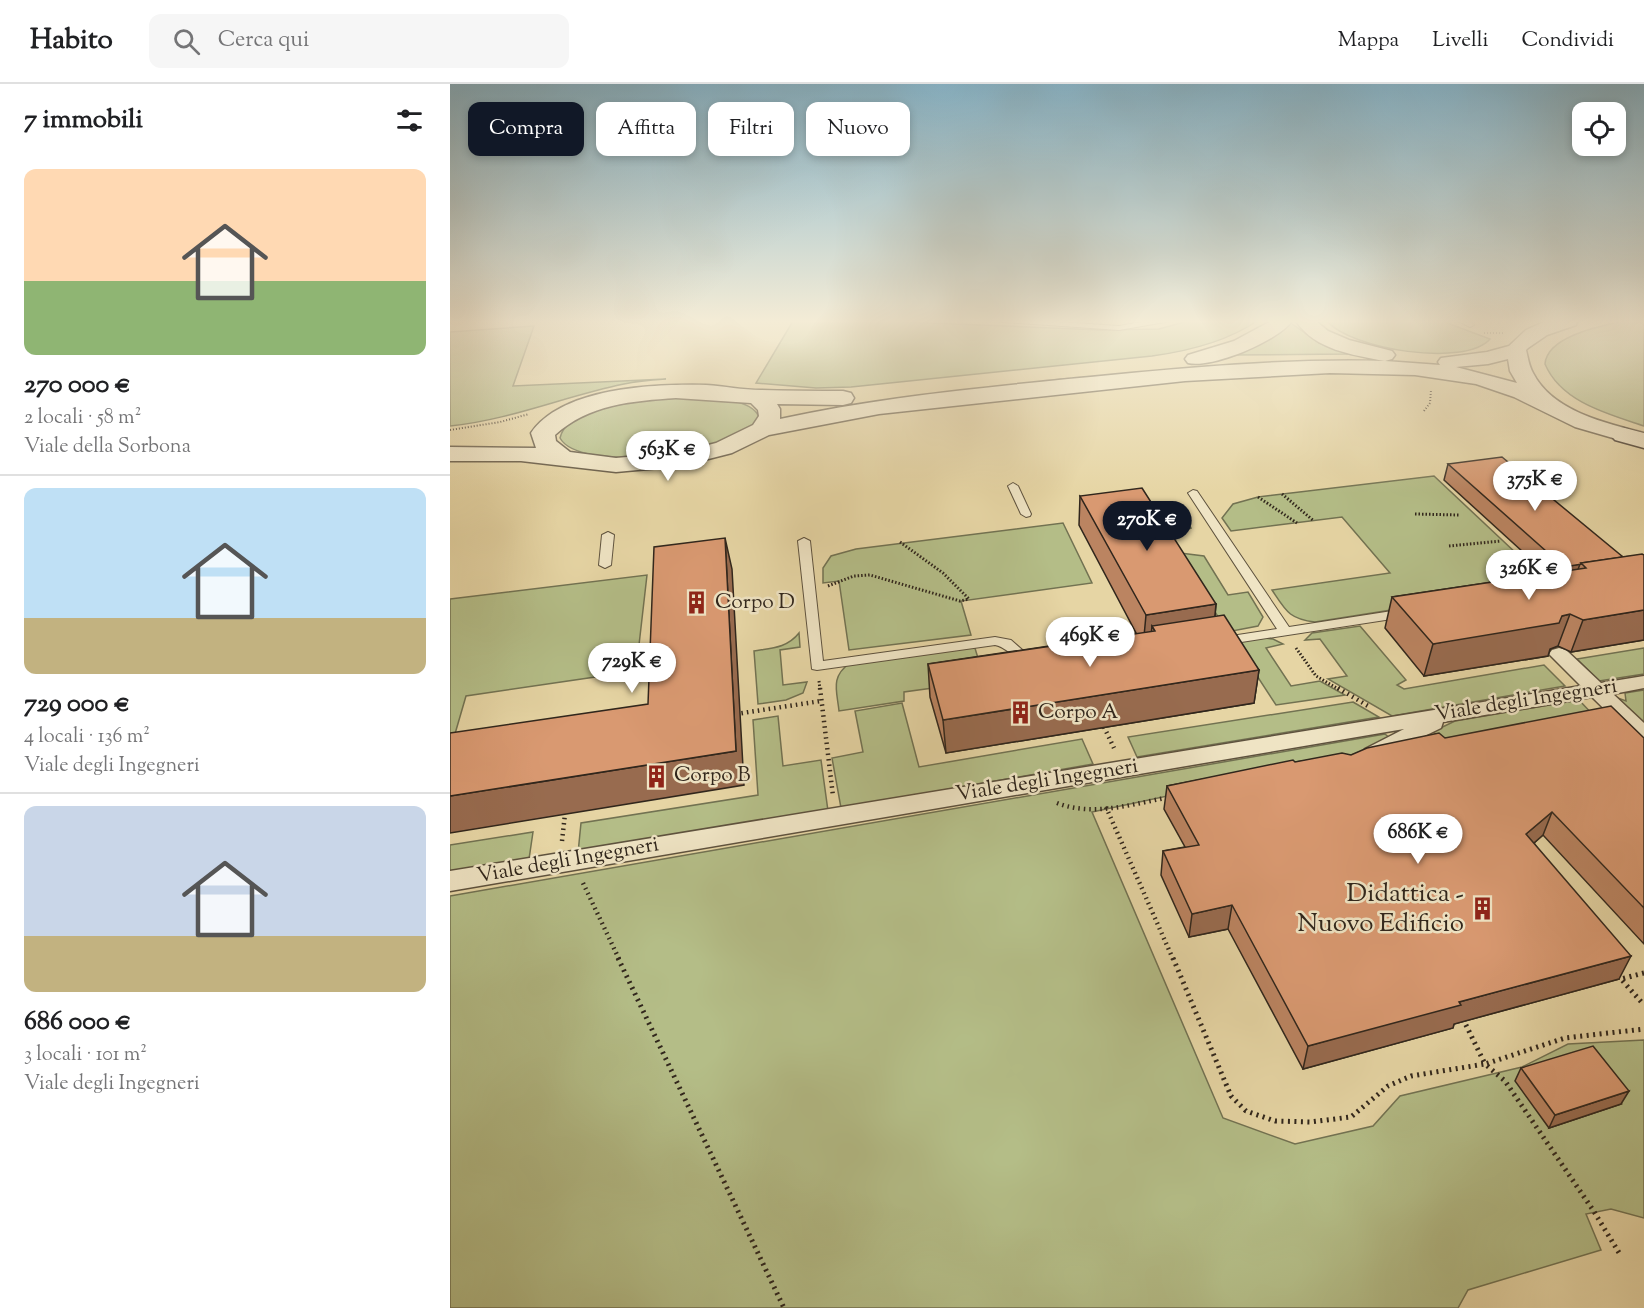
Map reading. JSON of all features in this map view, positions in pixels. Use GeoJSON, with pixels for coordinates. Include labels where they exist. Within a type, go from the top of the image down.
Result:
{"type":"FeatureCollection","features":[{"type":"Feature","properties":{"kind":"street"},"geometry":{"type":"LineString","coordinates":[[450,441],[514,431],[616,398],[667,392],[712,391],[758,397],[864,397],[1043,378]]}},
{"type":"Feature","properties":{"kind":"street"},"geometry":{"type":"LineString","coordinates":[[450,454],[491,452],[616,465],[672,460],[724,448],[762,430],[814,418],[903,404],[1142,378]]}},
{"type":"Feature","properties":{"kind":"street"},"geometry":{"type":"LineString","coordinates":[[1477,378],[1506,386],[1576,419],[1637,439]]}},
{"type":"Feature","properties":{"kind":"street"},"geometry":{"type":"LineString","coordinates":[[1525,378],[1546,404]]}},
{"type":"Feature","properties":{"kind":"street"},"geometry":{"type":"LineString","coordinates":[[758,397],[765,402],[770,416],[762,430]]}},
{"type":"Feature","properties":{"kind":"street"},"geometry":{"type":"LineString","coordinates":[[562,458],[545,444],[543,433],[552,423],[580,408]]}},
{"type":"Feature","properties":{"kind":"street"},"geometry":{"type":"LineString","coordinates":[[1559,654],[1644,735]]}},
{"type":"Feature","properties":{"kind":"street","name":"Viale degli Ingegneri"},"geometry":{"type":"LineString","coordinates":[[450,881],[836,816],[1406,728],[1451,714],[1644,682]]}},
{"type":"Feature","properties":{"kind":"street"},"geometry":{"type":"LineString","coordinates":[[1355,762],[1406,728],[1438,746]]}},
{"type":"Feature","properties":{"kind":"lane"},"geometry":{"type":"LineString","coordinates":[[1013,486],[1026,514]]}},
{"type":"Feature","properties":{"kind":"lane"},"geometry":{"type":"LineString","coordinates":[[1192,494],[1285,631]]}},
{"type":"Feature","properties":{"kind":"lane"},"geometry":{"type":"LineString","coordinates":[[605,565],[608,535]]}},
{"type":"Feature","properties":{"kind":"lane"},"geometry":{"type":"LineString","coordinates":[[804,541],[817,666],[995,641],[1007,644],[1035,666],[1043,667]]}},
{"type":"Feature","properties":{"kind":"lane"},"geometry":{"type":"LineString","coordinates":[[1214,642],[1414,612]]}},
{"type":"Feature","properties":{"kind":"path"},"geometry":{"type":"LineString","coordinates":[[1282,494],[1314,520]]}},
{"type":"Feature","properties":{"kind":"path"},"geometry":{"type":"LineString","coordinates":[[1258,497],[1297,523]]}},
{"type":"Feature","properties":{"kind":"path"},"geometry":{"type":"LineString","coordinates":[[1415,514],[1459,515]]}},
{"type":"Feature","properties":{"kind":"path"},"geometry":{"type":"LineString","coordinates":[[1449,546],[1501,541]]}},
{"type":"Feature","properties":{"kind":"path"},"geometry":{"type":"LineString","coordinates":[[809,589],[827,586],[854,576],[870,575],[960,601],[969,599],[943,573],[900,542]]}},
{"type":"Feature","properties":{"kind":"path"},"geometry":{"type":"LineString","coordinates":[[1285,631],[1316,676],[1406,728]]}},
{"type":"Feature","properties":{"kind":"path"},"geometry":{"type":"LineString","coordinates":[[817,666],[836,816]]}},
{"type":"Feature","properties":{"kind":"path"},"geometry":{"type":"LineString","coordinates":[[727,715],[821,701]]}},
{"type":"Feature","properties":{"kind":"path"},"geometry":{"type":"LineString","coordinates":[[1106,807],[1138,876],[1231,1096],[1246,1111],[1275,1122],[1310,1122],[1351,1117],[1388,1086],[1411,1076],[1485,1064],[1565,1038],[1644,1029]]}},
{"type":"Feature","properties":{"kind":"path"},"geometry":{"type":"LineString","coordinates":[[572,860],[784,1308]]}},
{"type":"Feature","properties":{"kind":"path"},"geometry":{"type":"LineString","coordinates":[[1644,973],[1621,979],[1644,1005]]}},
{"type":"Feature","properties":{"kind":"path"},"geometry":{"type":"LineString","coordinates":[[1456,1010],[1485,1064],[1505,1080],[1593,1210],[1621,1256]]}},
{"type":"Feature","properties":{"kind":"green space"},"geometry":{"type":"Polygon","coordinates":[[[450,378],[516,378],[513,386],[666,379],[624,384],[494,419],[450,426],[450,378]]]}},
{"type":"Feature","properties":{"kind":"green space"},"geometry":{"type":"Polygon","coordinates":[[[759,378],[937,378],[851,387],[816,388],[756,383],[759,378]]]}},
{"type":"Feature","properties":{"kind":"green space"},"geometry":{"type":"Polygon","coordinates":[[[1553,378],[1644,378],[1644,426],[1587,405],[1562,388],[1553,378]]]}},
{"type":"Feature","properties":{"kind":"green space"},"geometry":{"type":"Polygon","coordinates":[[[670,396],[733,401],[744,404],[759,417],[747,430],[725,441],[695,450],[662,455],[598,456],[574,449],[560,438],[566,427],[576,418],[591,411],[625,402],[670,396]]]}},
{"type":"Feature","properties":{"kind":"green space"},"geometry":{"type":"Polygon","coordinates":[[[1434,476],[1550,585],[1315,622],[1306,621],[1289,613],[1272,590],[1390,573],[1342,517],[1231,531],[1222,518],[1233,504],[1258,497],[1434,476]]]}},
{"type":"Feature","properties":{"kind":"green space"},"geometry":{"type":"Polygon","coordinates":[[[1150,510],[1179,515],[1191,528],[1165,537],[1150,510]]]}},
{"type":"Feature","properties":{"kind":"green space"},"geometry":{"type":"Polygon","coordinates":[[[1063,523],[1092,583],[961,601],[971,635],[849,650],[839,581],[823,583],[823,568],[831,556],[856,549],[1063,523]]]}},
{"type":"Feature","properties":{"kind":"green space"},"geometry":{"type":"Polygon","coordinates":[[[1180,553],[1204,556],[1228,595],[1248,592],[1263,617],[1258,626],[1227,632],[1180,553]]]}},
{"type":"Feature","properties":{"kind":"green space"},"geometry":{"type":"Polygon","coordinates":[[[647,575],[636,671],[466,696],[450,751],[450,599],[647,575]]]}},
{"type":"Feature","properties":{"kind":"green space"},"geometry":{"type":"Polygon","coordinates":[[[1360,626],[1406,680],[1397,685],[1404,689],[1544,665],[1565,686],[1392,716],[1328,679],[1347,676],[1320,639],[1305,640],[1312,633],[1360,626]]]}},
{"type":"Feature","properties":{"kind":"green space"},"geometry":{"type":"Polygon","coordinates":[[[799,633],[800,647],[780,650],[783,685],[807,682],[803,693],[786,700],[758,704],[754,651],[773,648],[789,642],[799,633]]]}},
{"type":"Feature","properties":{"kind":"green space"},"geometry":{"type":"Polygon","coordinates":[[[1265,638],[1283,644],[1266,648],[1291,686],[1320,681],[1345,695],[1276,705],[1235,642],[1265,638]]]}},
{"type":"Feature","properties":{"kind":"green space"},"geometry":{"type":"Polygon","coordinates":[[[974,645],[985,681],[904,692],[904,701],[839,711],[837,679],[850,663],[974,645]]]}},
{"type":"Feature","properties":{"kind":"green space"},"geometry":{"type":"Polygon","coordinates":[[[1644,648],[1644,674],[1599,681],[1577,659],[1644,648]]]}},
{"type":"Feature","properties":{"kind":"green space"},"geometry":{"type":"Polygon","coordinates":[[[1644,690],[1644,725],[1615,697],[1626,701],[1625,693],[1644,690]]]}},
{"type":"Feature","properties":{"kind":"green space"},"geometry":{"type":"Polygon","coordinates":[[[1579,700],[1596,718],[1458,744],[1432,732],[1455,721],[1579,700]]]}},
{"type":"Feature","properties":{"kind":"green space"},"geometry":{"type":"Polygon","coordinates":[[[1353,702],[1379,717],[1137,757],[1128,737],[1353,702]]]}},
{"type":"Feature","properties":{"kind":"green space"},"geometry":{"type":"Polygon","coordinates":[[[902,703],[919,767],[1082,739],[1093,764],[841,808],[832,758],[863,752],[855,711],[902,703]]]}},
{"type":"Feature","properties":{"kind":"green space"},"geometry":{"type":"Polygon","coordinates":[[[778,716],[783,766],[821,760],[828,811],[578,853],[581,823],[758,795],[753,720],[778,716]]]}},
{"type":"Feature","properties":{"kind":"green space"},"geometry":{"type":"Polygon","coordinates":[[[1385,734],[1391,739],[1342,759],[1092,812],[1223,1118],[1295,1144],[1373,1126],[1400,1096],[1522,1067],[1568,1044],[1644,1040],[1644,1218],[1611,1209],[1586,1214],[1601,1250],[1468,1290],[1458,1308],[450,1308],[450,896],[1385,734]]]}},
{"type":"Feature","properties":{"kind":"green space"},"geometry":{"type":"Polygon","coordinates":[[[533,832],[529,859],[450,873],[450,845],[533,832]]]}},
{"type":"Feature","properties":{"kind":"building"},"geometry":{"type":"Polygon","coordinates":[[[1502,457],[1623,557],[1564,567],[1448,464],[1502,457]]]}},
{"type":"Feature","properties":{"kind":"building"},"geometry":{"type":"Polygon","coordinates":[[[1142,488],[1216,604],[1146,615],[1080,496],[1142,488]]]}},
{"type":"Feature","properties":{"kind":"building"},"geometry":{"type":"Polygon","coordinates":[[[725,538],[736,751],[450,796],[450,733],[648,704],[654,547],[725,538]]]}},
{"type":"Feature","properties":{"kind":"building"},"geometry":{"type":"Polygon","coordinates":[[[1644,555],[1644,610],[1583,620],[1570,614],[1562,616],[1559,623],[1433,644],[1392,597],[1586,568],[1581,563],[1644,555]]]}},
{"type":"Feature","properties":{"kind":"building"},"geometry":{"type":"Polygon","coordinates":[[[1224,615],[1259,670],[943,720],[928,664],[1155,631],[1152,626],[1224,615]]]}},
{"type":"Feature","properties":{"kind":"building","name":"Didattica - Nuovo Edificio"},"geometry":{"type":"Polygon","coordinates":[[[1611,706],[1644,738],[1644,908],[1552,812],[1526,834],[1631,956],[1459,1002],[1461,1005],[1308,1046],[1232,905],[1192,914],[1163,851],[1199,845],[1167,786],[1293,760],[1295,762],[1342,753],[1351,755],[1367,748],[1439,733],[1445,738],[1611,706]]]}},
{"type":"Feature","properties":{"kind":"building"},"geometry":{"type":"Polygon","coordinates":[[[1593,1046],[1629,1091],[1555,1115],[1521,1068],[1593,1046]]]}},
{"type":"Feature","properties":{"kind":"place","name":"Corpo D"},"geometry":{"type":"Point","coordinates":[697,603]}},
{"type":"Feature","properties":{"kind":"place","name":"Corpo A"},"geometry":{"type":"Point","coordinates":[1020,713]}},
{"type":"Feature","properties":{"kind":"place","name":"Corpo B"},"geometry":{"type":"Point","coordinates":[656,776]}},
{"type":"Feature","properties":{"kind":"place","name":"Didattica - Nuovo Edificio"},"geometry":{"type":"Point","coordinates":[1482,909]}}]}
